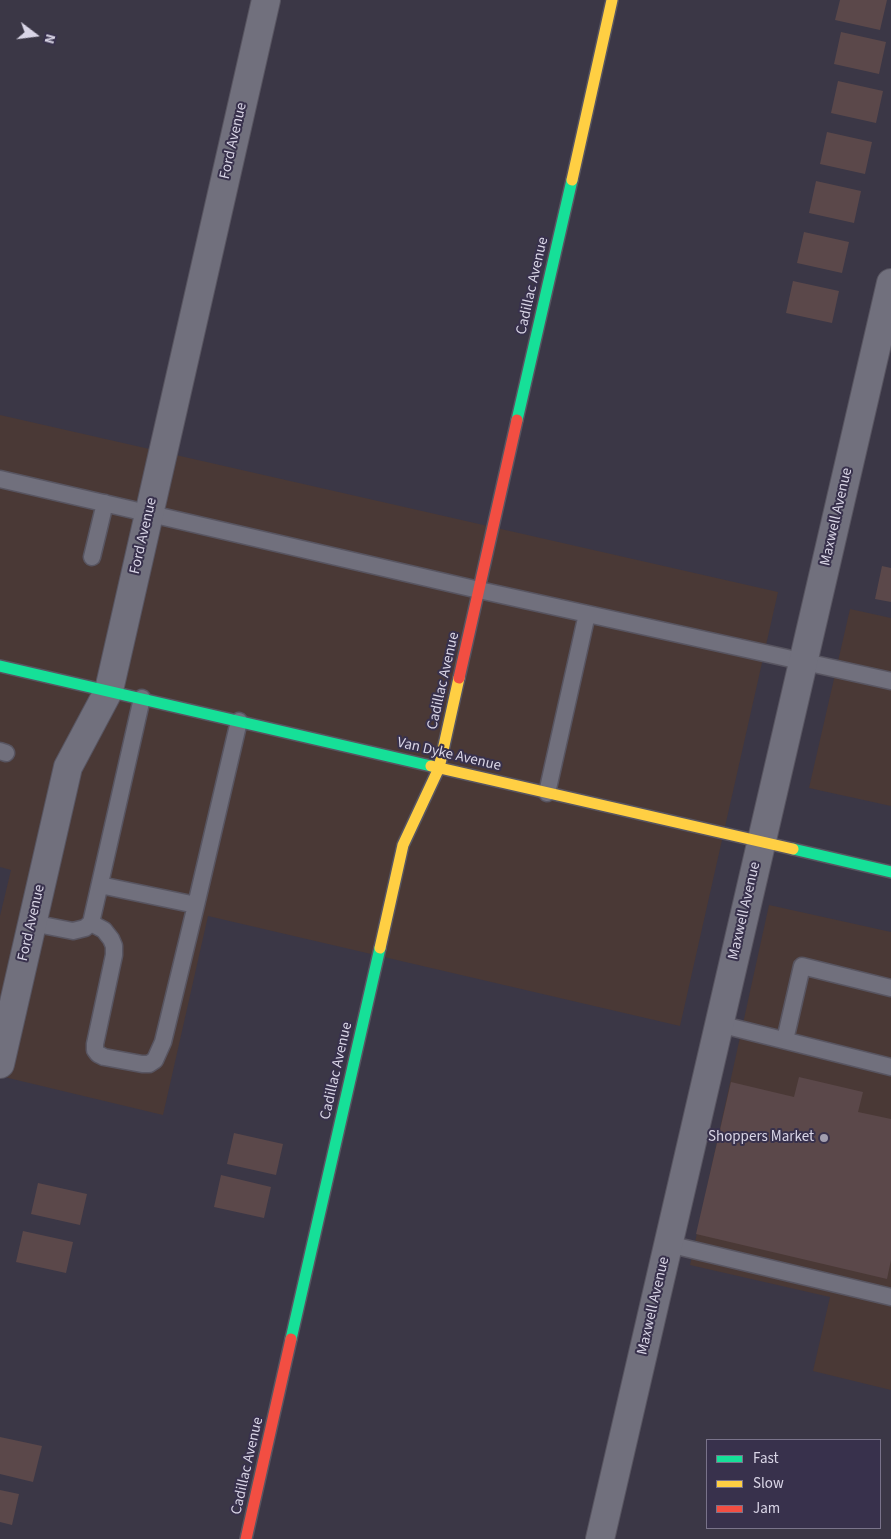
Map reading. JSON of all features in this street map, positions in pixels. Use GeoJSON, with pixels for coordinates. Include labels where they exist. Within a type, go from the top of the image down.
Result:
{"type":"FeatureCollection","features":[{"type":"Feature","properties":{"kind":"street","name":"Ford Avenue"},"geometry":{"type":"LineString","coordinates":[[0,1064],[68,767],[109,690],[266,0]]}},
{"type":"Feature","properties":{"kind":"street","name":"Cadillac Avenue"},"geometry":{"type":"LineString","coordinates":[[246,1539],[404,844],[440,768],[612,0]]}},
{"type":"Feature","properties":{"kind":"street","name":"Maxwell Avenue"},"geometry":{"type":"LineString","coordinates":[[600,1539],[891,283]]}},
{"type":"Feature","properties":{"kind":"street","name":"Van Dyke Avenue"},"geometry":{"type":"LineString","coordinates":[[0,666],[891,872]]}},
{"type":"Feature","properties":{"kind":"lane"},"geometry":{"type":"LineString","coordinates":[[0,479],[479,590],[891,681]]}},
{"type":"Feature","properties":{"kind":"lane"},"geometry":{"type":"LineString","coordinates":[[92,557],[104,503]]}},
{"type":"Feature","properties":{"kind":"lane"},"geometry":{"type":"LineString","coordinates":[[547,793],[587,614]]}},
{"type":"Feature","properties":{"kind":"lane"},"geometry":{"type":"LineString","coordinates":[[32,923],[73,931],[85,928],[91,923],[142,698]]}},
{"type":"Feature","properties":{"kind":"lane"},"geometry":{"type":"LineString","coordinates":[[91,923],[104,930],[114,946],[114,955],[95,1050],[104,1057],[149,1064],[155,1060],[163,1042],[239,721]]}},
{"type":"Feature","properties":{"kind":"lane"},"geometry":{"type":"LineString","coordinates":[[100,885],[196,905]]}},
{"type":"Feature","properties":{"kind":"lane"},"geometry":{"type":"LineString","coordinates":[[785,1040],[802,966],[891,988]]}},
{"type":"Feature","properties":{"kind":"lane"},"geometry":{"type":"LineString","coordinates":[[719,1024],[891,1066]]}},
{"type":"Feature","properties":{"kind":"lane"},"geometry":{"type":"LineString","coordinates":[[668,1244],[891,1297]]}},
{"type":"Feature","properties":{"kind":"shaded area"},"geometry":{"type":"Polygon","coordinates":[[[0,415],[778,592],[680,1026],[208,916],[163,1115],[0,1076],[0,916],[11,870],[0,867],[0,415]]]}},
{"type":"Feature","properties":{"kind":"shaded area"},"geometry":{"type":"Polygon","coordinates":[[[850,609],[891,618],[891,806],[809,788],[850,609]]]}},
{"type":"Feature","properties":{"kind":"shaded area"},"geometry":{"type":"Polygon","coordinates":[[[769,905],[891,932],[891,1390],[813,1371],[830,1297],[690,1265],[769,905]]]}},
{"type":"Feature","properties":{"kind":"building"},"geometry":{"type":"Polygon","coordinates":[[[840,0],[887,0],[880,30],[835,20],[840,0]]]}},
{"type":"Feature","properties":{"kind":"building"},"geometry":{"type":"Polygon","coordinates":[[[841,32],[886,42],[879,74],[834,64],[841,32]]]}},
{"type":"Feature","properties":{"kind":"building"},"geometry":{"type":"Polygon","coordinates":[[[838,81],[883,91],[876,123],[831,113],[838,81]]]}},
{"type":"Feature","properties":{"kind":"building"},"geometry":{"type":"Polygon","coordinates":[[[827,132],[872,142],[865,174],[820,164],[827,132]]]}},
{"type":"Feature","properties":{"kind":"building"},"geometry":{"type":"Polygon","coordinates":[[[816,181],[861,191],[854,223],[809,213],[816,181]]]}},
{"type":"Feature","properties":{"kind":"building"},"geometry":{"type":"Polygon","coordinates":[[[804,232],[849,242],[842,273],[797,263],[804,232]]]}},
{"type":"Feature","properties":{"kind":"building"},"geometry":{"type":"Polygon","coordinates":[[[793,281],[839,291],[832,323],[786,313],[793,281]]]}},
{"type":"Feature","properties":{"kind":"building"},"geometry":{"type":"Polygon","coordinates":[[[882,566],[891,568],[891,602],[875,599],[882,566]]]}},
{"type":"Feature","properties":{"kind":"building"},"geometry":{"type":"Polygon","coordinates":[[[799,1077],[863,1092],[858,1112],[891,1119],[891,1260],[887,1279],[696,1234],[731,1082],[794,1097],[799,1077]]]}},
{"type":"Feature","properties":{"kind":"building"},"geometry":{"type":"Polygon","coordinates":[[[234,1133],[283,1144],[276,1175],[227,1164],[234,1133]]]}},
{"type":"Feature","properties":{"kind":"building"},"geometry":{"type":"Polygon","coordinates":[[[221,1175],[271,1187],[264,1218],[214,1207],[221,1175]]]}},
{"type":"Feature","properties":{"kind":"building"},"geometry":{"type":"Polygon","coordinates":[[[38,1183],[87,1194],[80,1225],[31,1214],[38,1183]]]}},
{"type":"Feature","properties":{"kind":"building"},"geometry":{"type":"Polygon","coordinates":[[[23,1231],[73,1242],[66,1273],[16,1262],[23,1231]]]}},
{"type":"Feature","properties":{"kind":"building"},"geometry":{"type":"Polygon","coordinates":[[[0,1437],[42,1446],[33,1482],[0,1474],[0,1437]]]}},
{"type":"Feature","properties":{"kind":"building"},"geometry":{"type":"Polygon","coordinates":[[[0,1490],[19,1494],[12,1525],[0,1522],[0,1490]]]}},
{"type":"Feature","properties":{"kind":"traffic: fast"},"geometry":{"type":"LineString","coordinates":[[517,420],[572,180]]}},
{"type":"Feature","properties":{"kind":"traffic: fast"},"geometry":{"type":"LineString","coordinates":[[0,666],[431,766]]}},
{"type":"Feature","properties":{"kind":"traffic: fast"},"geometry":{"type":"LineString","coordinates":[[793,849],[891,872]]}},
{"type":"Feature","properties":{"kind":"traffic: fast"},"geometry":{"type":"LineString","coordinates":[[291,1339],[380,948]]}},
{"type":"Feature","properties":{"kind":"traffic: slow"},"geometry":{"type":"LineString","coordinates":[[572,180],[612,0]]}},
{"type":"Feature","properties":{"kind":"traffic: slow"},"geometry":{"type":"LineString","coordinates":[[380,948],[403,845],[439,768],[459,678]]}},
{"type":"Feature","properties":{"kind":"traffic: slow"},"geometry":{"type":"LineString","coordinates":[[431,766],[793,849]]}},
{"type":"Feature","properties":{"kind":"traffic: jam"},"geometry":{"type":"LineString","coordinates":[[459,678],[517,420]]}},
{"type":"Feature","properties":{"kind":"traffic: jam"},"geometry":{"type":"LineString","coordinates":[[246,1539],[291,1339]]}},
{"type":"Feature","properties":{"kind":"place","name":"Shoppers Market"},"geometry":{"type":"Point","coordinates":[824,1138]}}]}
